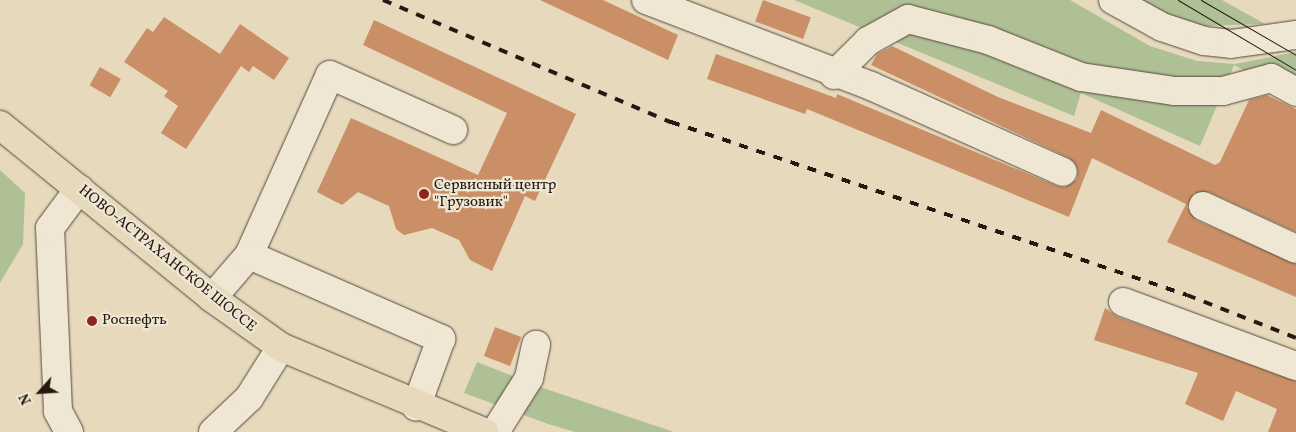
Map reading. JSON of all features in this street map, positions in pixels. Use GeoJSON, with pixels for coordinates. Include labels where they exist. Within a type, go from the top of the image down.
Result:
{"type":"FeatureCollection","features":[{"type":"Feature","properties":{"kind":"main road","name":"НОВО-АСТРАХАНСКОЕ ШОССЕ"},"geometry":{"type":"LineString","coordinates":[[0,125],[212,298],[281,347],[416,407],[484,432]]}},
{"type":"Feature","properties":{"kind":"street"},"geometry":{"type":"LineString","coordinates":[[646,0],[834,75],[871,86],[1063,172]]}},
{"type":"Feature","properties":{"kind":"street"},"geometry":{"type":"LineString","coordinates":[[1113,0],[1162,27],[1204,41],[1230,44],[1264,36],[1296,35]]}},
{"type":"Feature","properties":{"kind":"street"},"geometry":{"type":"LineString","coordinates":[[834,75],[868,41],[908,19],[988,40],[1081,77],[1175,92],[1223,91],[1271,78],[1296,92]]}},
{"type":"Feature","properties":{"kind":"street"},"geometry":{"type":"LineString","coordinates":[[1264,36],[1271,78]]}},
{"type":"Feature","properties":{"kind":"street"},"geometry":{"type":"LineString","coordinates":[[212,298],[249,255],[330,75],[453,130]]}},
{"type":"Feature","properties":{"kind":"street"},"geometry":{"type":"LineString","coordinates":[[64,429],[58,410],[50,228],[79,189]]}},
{"type":"Feature","properties":{"kind":"street"},"geometry":{"type":"LineString","coordinates":[[1203,206],[1296,249]]}},
{"type":"Feature","properties":{"kind":"street"},"geometry":{"type":"LineString","coordinates":[[249,255],[441,339],[416,407]]}},
{"type":"Feature","properties":{"kind":"street"},"geometry":{"type":"LineString","coordinates":[[1123,302],[1296,366]]}},
{"type":"Feature","properties":{"kind":"street"},"geometry":{"type":"LineString","coordinates":[[495,432],[530,378],[536,345]]}},
{"type":"Feature","properties":{"kind":"street"},"geometry":{"type":"LineString","coordinates":[[213,432],[249,398],[281,347]]}},
{"type":"Feature","properties":{"kind":"green space"},"geometry":{"type":"Polygon","coordinates":[[[794,0],[1070,0],[1150,46],[1197,61],[1235,64],[1296,52],[1296,98],[1234,65],[1200,146],[1081,93],[1074,116],[794,0]]]}},
{"type":"Feature","properties":{"kind":"green space"},"geometry":{"type":"Polygon","coordinates":[[[1141,0],[1222,0],[1265,24],[1204,26],[1167,15],[1141,0]]]}},
{"type":"Feature","properties":{"kind":"green space"},"geometry":{"type":"Polygon","coordinates":[[[0,170],[25,193],[23,244],[0,283],[0,170]]]}},
{"type":"Feature","properties":{"kind":"green space"},"geometry":{"type":"Polygon","coordinates":[[[477,362],[546,389],[674,432],[575,432],[548,424],[464,393],[477,362]]]}},
{"type":"Feature","properties":{"kind":"building"},"geometry":{"type":"Polygon","coordinates":[[[540,0],[603,0],[678,35],[668,60],[540,0]]]}},
{"type":"Feature","properties":{"kind":"building"},"geometry":{"type":"Polygon","coordinates":[[[763,0],[811,17],[803,39],[755,22],[763,0]]]}},
{"type":"Feature","properties":{"kind":"building"},"geometry":{"type":"Polygon","coordinates":[[[164,17],[220,54],[240,24],[289,58],[274,80],[253,66],[249,72],[241,66],[186,149],[161,133],[178,106],[164,96],[168,91],[124,62],[147,28],[153,32],[164,17]]]}},
{"type":"Feature","properties":{"kind":"building"},"geometry":{"type":"Polygon","coordinates":[[[374,20],[576,114],[535,201],[525,196],[492,271],[470,260],[459,240],[432,228],[404,235],[396,229],[389,206],[358,192],[342,205],[317,192],[351,118],[478,175],[507,113],[363,45],[374,20]]]}},
{"type":"Feature","properties":{"kind":"building"},"geometry":{"type":"Polygon","coordinates":[[[892,46],[998,97],[1091,133],[1101,110],[1215,165],[1220,162],[1249,100],[1267,95],[1296,109],[1296,232],[1209,192],[1194,193],[1187,207],[1196,220],[1296,264],[1296,297],[1167,242],[1186,204],[1092,158],[1069,217],[807,109],[805,114],[707,79],[716,54],[836,98],[837,94],[1057,186],[1065,187],[1077,179],[1078,170],[1069,158],[871,65],[877,54],[892,46]]]}},
{"type":"Feature","properties":{"kind":"building"},"geometry":{"type":"Polygon","coordinates":[[[100,67],[121,79],[110,97],[90,85],[100,67]]]}},
{"type":"Feature","properties":{"kind":"building"},"geometry":{"type":"Polygon","coordinates":[[[1105,308],[1118,317],[1296,381],[1296,432],[1268,432],[1277,409],[1236,391],[1223,421],[1185,404],[1198,373],[1094,340],[1105,308]]]}},
{"type":"Feature","properties":{"kind":"building"},"geometry":{"type":"Polygon","coordinates":[[[495,327],[521,337],[510,366],[484,356],[495,327]]]}},
{"type":"Feature","properties":{"kind":"tram line"},"geometry":{"type":"LineString","coordinates":[[1178,0],[1296,70]]}},
{"type":"Feature","properties":{"kind":"tram line"},"geometry":{"type":"LineString","coordinates":[[1201,0],[1296,55]]}},
{"type":"Feature","properties":{"kind":"railway"},"geometry":{"type":"LineString","coordinates":[[383,0],[671,122],[1187,295],[1296,338]]}},
{"type":"Feature","properties":{"kind":"place","name":"Сервисный центр \"Грузовик\""},"geometry":{"type":"Point","coordinates":[424,194]}},
{"type":"Feature","properties":{"kind":"place","name":"Роснефть"},"geometry":{"type":"Point","coordinates":[92,321]}}]}
